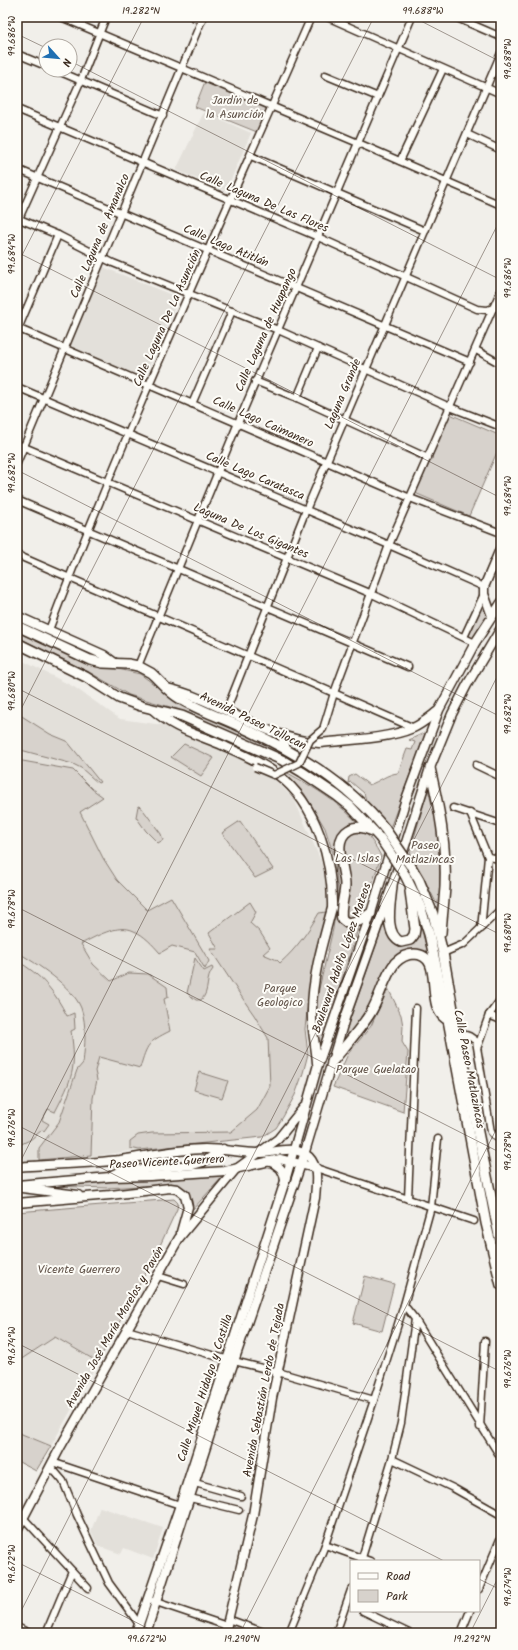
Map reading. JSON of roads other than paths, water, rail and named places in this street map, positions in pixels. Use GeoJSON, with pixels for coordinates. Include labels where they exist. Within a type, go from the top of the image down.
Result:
{"type":"FeatureCollection","features":[{"type":"Feature","properties":{"kind":"highway","name":"Avenida Paseo Tollocan"},"geometry":{"type":"LineString","coordinates":[[17,626],[90,660],[102,663],[115,662],[138,666],[151,673],[166,688],[184,701],[285,748],[313,766],[356,798],[372,812],[385,829],[419,880],[433,914],[440,940]]}},
{"type":"Feature","properties":{"kind":"highway","name":"Avenida Paseo Tollocan"},"geometry":{"type":"LineString","coordinates":[[17,643],[86,677],[119,698],[152,709],[182,716],[282,760],[302,772],[350,806],[377,835],[405,875],[409,884]]}},
{"type":"Feature","properties":{"kind":"highway"},"geometry":{"type":"LineString","coordinates":[[283,735],[285,748]]}},
{"type":"Feature","properties":{"kind":"highway"},"geometry":{"type":"LineString","coordinates":[[430,768],[443,840],[445,864],[445,887],[440,940]]}},
{"type":"Feature","properties":{"kind":"highway"},"geometry":{"type":"LineString","coordinates":[[371,913],[354,922],[347,923],[342,919],[341,916],[345,892],[345,878],[340,846],[344,834],[352,829],[360,827],[377,835]]}},
{"type":"Feature","properties":{"kind":"highway"},"geometry":{"type":"LineString","coordinates":[[392,886],[390,931],[396,939],[403,942],[410,940],[414,935],[415,928],[409,884]]}},
{"type":"Feature","properties":{"kind":"highway","name":"Calle Paseo Matlazincas"},"geometry":{"type":"LineString","coordinates":[[409,884],[420,906],[429,934],[448,1020],[486,1223],[501,1286]]}},
{"type":"Feature","properties":{"kind":"highway","name":"Calle Paseo Matlazincas"},"geometry":{"type":"LineString","coordinates":[[440,940],[501,1245]]}},
{"type":"Feature","properties":{"kind":"highway"},"geometry":{"type":"LineString","coordinates":[[332,1062],[368,1017],[393,966],[402,957],[409,954],[416,954],[429,961],[432,967],[437,1009],[442,1016],[448,1020]]}},
{"type":"Feature","properties":{"kind":"highway"},"geometry":{"type":"LineString","coordinates":[[435,994],[440,985]]}},
{"type":"Feature","properties":{"kind":"main road"},"geometry":{"type":"LineString","coordinates":[[492,616],[484,591],[501,547]]}},
{"type":"Feature","properties":{"kind":"main road","name":"Boulevard Adolfo López Mateos"},"geometry":{"type":"LineString","coordinates":[[294,1150],[317,1068],[371,913],[405,802],[439,710],[475,643],[501,603]]}},
{"type":"Feature","properties":{"kind":"main road","name":"Avenida Paseo Tollocan"},"geometry":{"type":"LineString","coordinates":[[17,616],[104,655],[115,662]]}},
{"type":"Feature","properties":{"kind":"main road","name":"Boulevard Adolfo López Mateos"},"geometry":{"type":"LineString","coordinates":[[304,1155],[347,1010],[392,886],[430,768],[446,728],[461,697],[501,628]]}},
{"type":"Feature","properties":{"kind":"main road","name":"Avenida Paseo Tollocan"},"geometry":{"type":"LineString","coordinates":[[17,646],[77,678],[102,687]]}},
{"type":"Feature","properties":{"kind":"main road"},"geometry":{"type":"LineString","coordinates":[[166,688],[185,693],[283,735],[308,742],[319,743],[391,735],[414,728],[439,710]]}},
{"type":"Feature","properties":{"kind":"main road"},"geometry":{"type":"LineString","coordinates":[[152,709],[174,726],[225,747],[278,775],[296,794],[313,820],[329,864],[332,902],[332,908],[312,998],[312,1020],[316,1043],[317,1068]]}},
{"type":"Feature","properties":{"kind":"main road"},"geometry":{"type":"LineString","coordinates":[[258,1153],[278,1139],[308,1101]]}},
{"type":"Feature","properties":{"kind":"main road","name":"Paseo Vicente Guerrero"},"geometry":{"type":"LineString","coordinates":[[17,1167],[111,1161],[202,1149],[223,1149],[232,1152],[258,1153],[287,1149],[294,1150],[304,1155]]}},
{"type":"Feature","properties":{"kind":"main road"},"geometry":{"type":"LineString","coordinates":[[110,1177],[121,1171],[193,1165],[203,1162],[223,1149]]}},
{"type":"Feature","properties":{"kind":"main road","name":"Calle Miguel Hidalgo y Costilla"},"geometry":{"type":"LineString","coordinates":[[146,1633],[190,1498],[294,1150]]}},
{"type":"Feature","properties":{"kind":"main road","name":"Avenida José María Morelos y Pavón"},"geometry":{"type":"LineString","coordinates":[[17,1530],[51,1464],[179,1238],[235,1170],[258,1153]]}},
{"type":"Feature","properties":{"kind":"main road"},"geometry":{"type":"LineString","coordinates":[[304,1155],[308,1157],[316,1168]]}},
{"type":"Feature","properties":{"kind":"main road","name":"Calle Miguel Hidalgo y Costilla"},"geometry":{"type":"LineString","coordinates":[[136,1633],[304,1155]]}},
{"type":"Feature","properties":{"kind":"main road","name":"Paseo Vicente Guerrero"},"geometry":{"type":"LineString","coordinates":[[17,1186],[110,1177],[150,1176],[235,1170],[280,1158],[300,1165],[316,1168]]}},
{"type":"Feature","properties":{"kind":"main road"},"geometry":{"type":"LineString","coordinates":[[268,1160],[275,1163],[281,1169],[285,1181]]}},
{"type":"Feature","properties":{"kind":"main road","name":"Avenida Sebastián Lerdo de Tejada"},"geometry":{"type":"LineString","coordinates":[[227,1626],[253,1515],[272,1398],[315,1198],[316,1168]]}},
{"type":"Feature","properties":{"kind":"main road"},"geometry":{"type":"LineString","coordinates":[[17,1186],[90,1197]]}},
{"type":"Feature","properties":{"kind":"main road"},"geometry":{"type":"LineString","coordinates":[[17,1203],[170,1188],[177,1189],[185,1195],[188,1207],[179,1238]]}},
{"type":"Feature","properties":{"kind":"street"},"geometry":{"type":"LineString","coordinates":[[61,17],[358,142],[501,205]]}},
{"type":"Feature","properties":{"kind":"street"},"geometry":{"type":"LineString","coordinates":[[106,17],[81,80],[18,220],[58,235],[113,263],[278,330],[450,407],[501,427]]}},
{"type":"Feature","properties":{"kind":"street"},"geometry":{"type":"LineString","coordinates":[[193,17],[203,19]]}},
{"type":"Feature","properties":{"kind":"street","name":"Calle Laguna De La Asunción"},"geometry":{"type":"LineString","coordinates":[[49,630],[69,577],[109,484],[148,386],[311,17]]}},
{"type":"Feature","properties":{"kind":"street"},"geometry":{"type":"LineString","coordinates":[[327,17],[501,94]]}},
{"type":"Feature","properties":{"kind":"street","name":"Calle Laguna de Huapango"},"geometry":{"type":"LineString","coordinates":[[138,666],[217,472],[412,17]]}},
{"type":"Feature","properties":{"kind":"street"},"geometry":{"type":"LineString","coordinates":[[455,17],[501,37]]}},
{"type":"Feature","properties":{"kind":"street","name":"Calle Laguna de Amanalco"},"geometry":{"type":"LineString","coordinates":[[17,463],[203,19]]}},
{"type":"Feature","properties":{"kind":"street","name":"Laguna Grande"},"geometry":{"type":"LineString","coordinates":[[226,711],[286,558],[326,462],[501,53]]}},
{"type":"Feature","properties":{"kind":"street"},"geometry":{"type":"LineString","coordinates":[[17,54],[38,63]]}},
{"type":"Feature","properties":{"kind":"street"},"geometry":{"type":"LineString","coordinates":[[400,161],[443,69]]}},
{"type":"Feature","properties":{"kind":"street"},"geometry":{"type":"LineString","coordinates":[[324,74],[378,97]]}},
{"type":"Feature","properties":{"kind":"street"},"geometry":{"type":"LineString","coordinates":[[76,78],[163,116]]}},
{"type":"Feature","properties":{"kind":"street","name":"Calle Laguna De Las Flores"},"geometry":{"type":"LineString","coordinates":[[17,109],[318,237],[405,278],[477,309],[486,310],[501,306]]}},
{"type":"Feature","properties":{"kind":"street"},"geometry":{"type":"LineString","coordinates":[[467,134],[501,150]]}},
{"type":"Feature","properties":{"kind":"street"},"geometry":{"type":"LineString","coordinates":[[250,156],[425,231]]}},
{"type":"Feature","properties":{"kind":"street","name":"Calle Lago Atitlán"},"geometry":{"type":"LineString","coordinates":[[17,169],[470,362]]}},
{"type":"Feature","properties":{"kind":"street"},"geometry":{"type":"LineString","coordinates":[[18,329],[58,235]]}},
{"type":"Feature","properties":{"kind":"street"},"geometry":{"type":"LineString","coordinates":[[255,767],[274,775],[299,763],[310,740],[323,729],[334,693],[389,545],[476,350],[492,308],[501,290]]}},
{"type":"Feature","properties":{"kind":"street"},"geometry":{"type":"LineString","coordinates":[[192,404],[232,311]]}},
{"type":"Feature","properties":{"kind":"street","name":"Calle Lago Caimanero"},"geometry":{"type":"LineString","coordinates":[[18,329],[410,498],[501,533]]}},
{"type":"Feature","properties":{"kind":"street"},"geometry":{"type":"LineString","coordinates":[[297,398],[318,348]]}},
{"type":"Feature","properties":{"kind":"street"},"geometry":{"type":"LineString","coordinates":[[476,350],[501,364]]}},
{"type":"Feature","properties":{"kind":"street"},"geometry":{"type":"LineString","coordinates":[[255,382],[297,398],[428,458]]}},
{"type":"Feature","properties":{"kind":"street","name":"Calle Lago Caratasca"},"geometry":{"type":"LineString","coordinates":[[17,387],[389,545],[484,591]]}},
{"type":"Feature","properties":{"kind":"street","name":"Laguna De Los Gigantes"},"geometry":{"type":"LineString","coordinates":[[17,444],[372,594],[475,643]]}},
{"type":"Feature","properties":{"kind":"street"},"geometry":{"type":"LineString","coordinates":[[17,500],[266,608],[408,667]]}},
{"type":"Feature","properties":{"kind":"street"},"geometry":{"type":"LineString","coordinates":[[17,555],[414,728]]}},
{"type":"Feature","properties":{"kind":"street"},"geometry":{"type":"LineString","coordinates":[[464,637],[484,591]]}},
{"type":"Feature","properties":{"kind":"street"},"geometry":{"type":"LineString","coordinates":[[476,765],[501,776]]}},
{"type":"Feature","properties":{"kind":"street"},"geometry":{"type":"LineString","coordinates":[[453,808],[501,824]]}},
{"type":"Feature","properties":{"kind":"street"},"geometry":{"type":"LineString","coordinates":[[470,813],[488,857],[481,929]]}},
{"type":"Feature","properties":{"kind":"street"},"geometry":{"type":"LineString","coordinates":[[488,857],[501,859]]}},
{"type":"Feature","properties":{"kind":"street"},"geometry":{"type":"LineString","coordinates":[[443,953],[464,944],[501,909]]}},
{"type":"Feature","properties":{"kind":"street"},"geometry":{"type":"LineString","coordinates":[[477,1048],[489,1015],[501,999]]}},
{"type":"Feature","properties":{"kind":"street"},"geometry":{"type":"LineString","coordinates":[[408,1199],[416,1008]]}},
{"type":"Feature","properties":{"kind":"street"},"geometry":{"type":"LineString","coordinates":[[489,1015],[501,1020]]}},
{"type":"Feature","properties":{"kind":"street"},"geometry":{"type":"LineString","coordinates":[[458,1032],[473,1038],[476,1041],[491,1132],[495,1137],[501,1129]]}},
{"type":"Feature","properties":{"kind":"street"},"geometry":{"type":"LineString","coordinates":[[289,1633],[325,1545],[374,1400],[404,1305],[431,1207],[438,1139]]}},
{"type":"Feature","properties":{"kind":"street"},"geometry":{"type":"LineString","coordinates":[[316,1168],[474,1221]]}},
{"type":"Feature","properties":{"kind":"street"},"geometry":{"type":"LineString","coordinates":[[158,1276],[184,1284]]}},
{"type":"Feature","properties":{"kind":"street"},"geometry":{"type":"LineString","coordinates":[[404,1305],[415,1320],[499,1456]]}},
{"type":"Feature","properties":{"kind":"street"},"geometry":{"type":"LineString","coordinates":[[325,1545],[361,1559],[392,1459],[401,1423],[415,1320]]}},
{"type":"Feature","properties":{"kind":"street"},"geometry":{"type":"LineString","coordinates":[[127,1330],[374,1400]]}},
{"type":"Feature","properties":{"kind":"street"},"geometry":{"type":"LineString","coordinates":[[480,1427],[485,1341]]}},
{"type":"Feature","properties":{"kind":"street"},"geometry":{"type":"LineString","coordinates":[[499,1456],[501,1445]]}},
{"type":"Feature","properties":{"kind":"street"},"geometry":{"type":"LineString","coordinates":[[392,1459],[453,1488],[501,1515]]}},
{"type":"Feature","properties":{"kind":"street"},"geometry":{"type":"LineString","coordinates":[[51,1464],[180,1505]]}},
{"type":"Feature","properties":{"kind":"street"},"geometry":{"type":"LineString","coordinates":[[51,1464],[63,1481],[77,1515],[109,1583],[139,1624]]}},
{"type":"Feature","properties":{"kind":"street"},"geometry":{"type":"LineString","coordinates":[[194,1483],[241,1496]]}},
{"type":"Feature","properties":{"kind":"street"},"geometry":{"type":"LineString","coordinates":[[190,1498],[238,1510]]}},
{"type":"Feature","properties":{"kind":"street"},"geometry":{"type":"LineString","coordinates":[[17,1511],[88,1588]]}},
{"type":"Feature","properties":{"kind":"street"},"geometry":{"type":"LineString","coordinates":[[480,1587],[501,1537]]}},
{"type":"Feature","properties":{"kind":"street"},"geometry":{"type":"LineString","coordinates":[[46,1633],[72,1571]]}},
{"type":"Feature","properties":{"kind":"street"},"geometry":{"type":"LineString","coordinates":[[147,1599],[227,1626],[266,1633]]}},
{"type":"Feature","properties":{"kind":"street"},"geometry":{"type":"LineString","coordinates":[[336,1633],[349,1604]]}},
{"type":"Feature","properties":{"kind":"street"},"geometry":{"type":"LineString","coordinates":[[365,1612],[409,1633]]}},
{"type":"Feature","properties":{"kind":"street"},"geometry":{"type":"LineString","coordinates":[[461,1633],[470,1612]]}},
{"type":"Feature","properties":{"kind":"street"},"geometry":{"type":"LineString","coordinates":[[17,1627],[29,1633]]}},
{"type":"Feature","properties":{"kind":"park label","name":"Jardín de la Asunción"},"geometry":{"type":"Point","coordinates":[235,107]}},
{"type":"Feature","properties":{"kind":"park label","name":"Paseo Matlazincas"},"geometry":{"type":"Point","coordinates":[425,852]}},
{"type":"Feature","properties":{"kind":"park label","name":"Las Islas"},"geometry":{"type":"Point","coordinates":[357,858]}},
{"type":"Feature","properties":{"kind":"park label","name":"Parque Geologico"},"geometry":{"type":"Point","coordinates":[280,995]}},
{"type":"Feature","properties":{"kind":"park label","name":"Parque Guelatao"},"geometry":{"type":"Point","coordinates":[376,1069]}},
{"type":"Feature","properties":{"kind":"park label","name":"Vicente Guerrero"},"geometry":{"type":"Point","coordinates":[79,1269]}}]}
